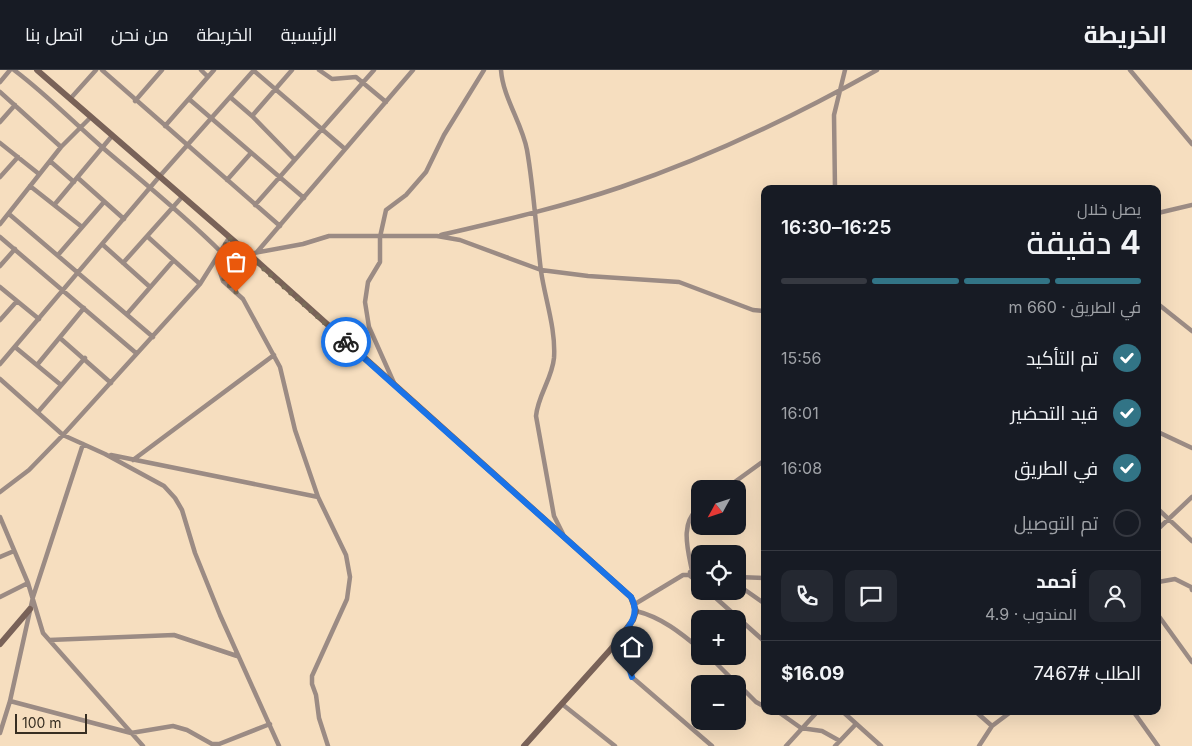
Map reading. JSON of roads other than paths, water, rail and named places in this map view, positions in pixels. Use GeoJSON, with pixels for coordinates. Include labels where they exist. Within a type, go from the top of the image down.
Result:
{"type":"FeatureCollection","features":[{"type":"Feature","properties":{"kind":"street"},"geometry":{"type":"LineString","coordinates":[[0,82],[12,70],[50,98],[102,148],[195,225],[221,252],[220,272],[223,281],[243,299],[280,366],[295,430],[318,497],[346,555],[350,577],[347,599],[312,676],[319,718],[328,746]]}},
{"type":"Feature","properties":{"kind":"street"},"geometry":{"type":"LineString","coordinates":[[37,70],[248,254],[563,534],[631,597],[636,611],[633,620],[615,645],[524,746]]}},
{"type":"Feature","properties":{"kind":"street"},"geometry":{"type":"LineString","coordinates":[[70,99],[96,70]]}},
{"type":"Feature","properties":{"kind":"street"},"geometry":{"type":"LineString","coordinates":[[102,70],[135,101],[280,226]]}},
{"type":"Feature","properties":{"kind":"street"},"geometry":{"type":"LineString","coordinates":[[135,101],[162,70]]}},
{"type":"Feature","properties":{"kind":"street"},"geometry":{"type":"LineString","coordinates":[[201,70],[208,77]]}},
{"type":"Feature","properties":{"kind":"street"},"geometry":{"type":"LineString","coordinates":[[165,126],[214,70]]}},
{"type":"Feature","properties":{"kind":"street"},"geometry":{"type":"LineString","coordinates":[[0,364],[253,70],[345,149]]}},
{"type":"Feature","properties":{"kind":"street"},"geometry":{"type":"LineString","coordinates":[[252,116],[292,70]]}},
{"type":"Feature","properties":{"kind":"street"},"geometry":{"type":"LineString","coordinates":[[321,70],[332,78],[356,77],[386,102]]}},
{"type":"Feature","properties":{"kind":"street"},"geometry":{"type":"LineString","coordinates":[[255,205],[374,70]]}},
{"type":"Feature","properties":{"kind":"street"},"geometry":{"type":"LineString","coordinates":[[396,386],[369,327],[365,302],[368,282],[380,262],[380,237],[386,210],[406,195],[426,172],[444,135],[484,70]]}},
{"type":"Feature","properties":{"kind":"street"},"geometry":{"type":"LineString","coordinates":[[501,70],[509,101],[526,148],[536,211],[541,270],[552,329],[554,358],[551,372],[537,402],[536,416],[554,516],[563,534]]}},
{"type":"Feature","properties":{"kind":"street"},"geometry":{"type":"LineString","coordinates":[[835,185],[834,115],[845,70]]}},
{"type":"Feature","properties":{"kind":"street"},"geometry":{"type":"LineString","coordinates":[[437,236],[501,222],[620,187],[708,154],[839,91],[877,70]]}},
{"type":"Feature","properties":{"kind":"street"},"geometry":{"type":"LineString","coordinates":[[1130,70],[1192,144]]}},
{"type":"Feature","properties":{"kind":"street"},"geometry":{"type":"LineString","coordinates":[[257,252],[386,102],[410,71]]}},
{"type":"Feature","properties":{"kind":"street"},"geometry":{"type":"LineString","coordinates":[[50,98],[59,88]]}},
{"type":"Feature","properties":{"kind":"street"},"geometry":{"type":"LineString","coordinates":[[0,92],[62,147]]}},
{"type":"Feature","properties":{"kind":"street"},"geometry":{"type":"LineString","coordinates":[[230,97],[252,116],[294,160]]}},
{"type":"Feature","properties":{"kind":"street"},"geometry":{"type":"LineString","coordinates":[[189,99],[304,198]]}},
{"type":"Feature","properties":{"kind":"street"},"geometry":{"type":"LineString","coordinates":[[0,122],[15,105]]}},
{"type":"Feature","properties":{"kind":"street"},"geometry":{"type":"LineString","coordinates":[[0,224],[50,161],[91,117]]}},
{"type":"Feature","properties":{"kind":"street"},"geometry":{"type":"LineString","coordinates":[[55,204],[112,136]]}},
{"type":"Feature","properties":{"kind":"street"},"geometry":{"type":"LineString","coordinates":[[0,143],[39,174]]}},
{"type":"Feature","properties":{"kind":"street"},"geometry":{"type":"LineString","coordinates":[[227,180],[251,153]]}},
{"type":"Feature","properties":{"kind":"street"},"geometry":{"type":"LineString","coordinates":[[0,177],[18,157]]}},
{"type":"Feature","properties":{"kind":"street"},"geometry":{"type":"LineString","coordinates":[[50,161],[74,182]]}},
{"type":"Feature","properties":{"kind":"street"},"geometry":{"type":"LineString","coordinates":[[78,178],[124,219]]}},
{"type":"Feature","properties":{"kind":"street"},"geometry":{"type":"LineString","coordinates":[[30,186],[82,227]]}},
{"type":"Feature","properties":{"kind":"street"},"geometry":{"type":"LineString","coordinates":[[123,263],[182,197]]}},
{"type":"Feature","properties":{"kind":"street"},"geometry":{"type":"LineString","coordinates":[[58,255],[104,202]]}},
{"type":"Feature","properties":{"kind":"street"},"geometry":{"type":"LineString","coordinates":[[1161,212],[1192,205]]}},
{"type":"Feature","properties":{"kind":"street"},"geometry":{"type":"LineString","coordinates":[[9,214],[153,337]]}},
{"type":"Feature","properties":{"kind":"street"},"geometry":{"type":"LineString","coordinates":[[248,254],[303,244],[329,236],[437,236],[460,240],[541,270],[588,276],[679,282],[753,310],[761,311]]}},
{"type":"Feature","properties":{"kind":"street"},"geometry":{"type":"LineString","coordinates":[[0,237],[136,353]]}},
{"type":"Feature","properties":{"kind":"street"},"geometry":{"type":"LineString","coordinates":[[148,237],[200,284]]}},
{"type":"Feature","properties":{"kind":"street"},"geometry":{"type":"LineString","coordinates":[[0,492],[29,470],[111,383],[136,353],[153,337],[200,284],[229,238]]}},
{"type":"Feature","properties":{"kind":"street"},"geometry":{"type":"LineString","coordinates":[[102,244],[150,287]]}},
{"type":"Feature","properties":{"kind":"street"},"geometry":{"type":"LineString","coordinates":[[0,266],[15,249]]}},
{"type":"Feature","properties":{"kind":"street"},"geometry":{"type":"LineString","coordinates":[[127,314],[174,261]]}},
{"type":"Feature","properties":{"kind":"street"},"geometry":{"type":"LineString","coordinates":[[0,287],[39,319]]}},
{"type":"Feature","properties":{"kind":"street"},"geometry":{"type":"LineString","coordinates":[[0,320],[17,301]]}},
{"type":"Feature","properties":{"kind":"street"},"geometry":{"type":"LineString","coordinates":[[1161,306],[1192,331]]}},
{"type":"Feature","properties":{"kind":"street"},"geometry":{"type":"LineString","coordinates":[[37,365],[84,308]]}},
{"type":"Feature","properties":{"kind":"street"},"geometry":{"type":"LineString","coordinates":[[60,338],[85,358],[111,383]]}},
{"type":"Feature","properties":{"kind":"street"},"geometry":{"type":"LineString","coordinates":[[15,346],[61,385]]}},
{"type":"Feature","properties":{"kind":"street"},"geometry":{"type":"LineString","coordinates":[[133,460],[274,355]]}},
{"type":"Feature","properties":{"kind":"street"},"geometry":{"type":"LineString","coordinates":[[38,412],[85,358]]}},
{"type":"Feature","properties":{"kind":"street"},"geometry":{"type":"LineString","coordinates":[[0,379],[63,435],[105,454],[164,486],[175,498],[182,510],[194,553],[238,656],[280,746]]}},
{"type":"Feature","properties":{"kind":"street"},"geometry":{"type":"LineString","coordinates":[[1161,433],[1192,448]]}},
{"type":"Feature","properties":{"kind":"street"},"geometry":{"type":"LineString","coordinates":[[0,733],[10,701],[33,597],[83,444]]}},
{"type":"Feature","properties":{"kind":"street"},"geometry":{"type":"LineString","coordinates":[[105,454],[318,497]]}},
{"type":"Feature","properties":{"kind":"street"},"geometry":{"type":"LineString","coordinates":[[737,480],[761,463]]}},
{"type":"Feature","properties":{"kind":"street"},"geometry":{"type":"LineString","coordinates":[[1161,526],[1192,497]]}},
{"type":"Feature","properties":{"kind":"street"},"geometry":{"type":"LineString","coordinates":[[1161,512],[1192,541]]}},
{"type":"Feature","properties":{"kind":"street"},"geometry":{"type":"LineString","coordinates":[[0,519],[28,583],[38,622],[49,640],[143,746]]}},
{"type":"Feature","properties":{"kind":"street"},"geometry":{"type":"LineString","coordinates":[[691,521],[685,540],[691,567]]}},
{"type":"Feature","properties":{"kind":"street"},"geometry":{"type":"LineString","coordinates":[[0,538],[7,535]]}},
{"type":"Feature","properties":{"kind":"street"},"geometry":{"type":"LineString","coordinates":[[0,557],[14,551]]}},
{"type":"Feature","properties":{"kind":"street"},"geometry":{"type":"LineString","coordinates":[[635,604],[671,580],[691,572]]}},
{"type":"Feature","properties":{"kind":"street"},"geometry":{"type":"LineString","coordinates":[[686,574],[691,578]]}},
{"type":"Feature","properties":{"kind":"street"},"geometry":{"type":"LineString","coordinates":[[746,578],[761,578]]}},
{"type":"Feature","properties":{"kind":"street"},"geometry":{"type":"LineString","coordinates":[[1161,581],[1175,579],[1191,587],[1192,590]]}},
{"type":"Feature","properties":{"kind":"street"},"geometry":{"type":"LineString","coordinates":[[0,597],[28,583]]}},
{"type":"Feature","properties":{"kind":"street"},"geometry":{"type":"LineString","coordinates":[[746,591],[761,601]]}},
{"type":"Feature","properties":{"kind":"street"},"geometry":{"type":"LineString","coordinates":[[718,600],[761,638]]}},
{"type":"Feature","properties":{"kind":"street"},"geometry":{"type":"LineString","coordinates":[[0,644],[30,610]]}},
{"type":"Feature","properties":{"kind":"street"},"geometry":{"type":"LineString","coordinates":[[636,611],[650,614],[691,642]]}},
{"type":"Feature","properties":{"kind":"street"},"geometry":{"type":"LineString","coordinates":[[1161,619],[1192,662]]}},
{"type":"Feature","properties":{"kind":"street"},"geometry":{"type":"LineString","coordinates":[[49,640],[174,635],[238,656]]}},
{"type":"Feature","properties":{"kind":"street"},"geometry":{"type":"LineString","coordinates":[[615,645],[626,658],[632,677],[712,746]]}},
{"type":"Feature","properties":{"kind":"street"},"geometry":{"type":"LineString","coordinates":[[718,665],[728,675]]}},
{"type":"Feature","properties":{"kind":"street"},"geometry":{"type":"LineString","coordinates":[[746,693],[761,705]]}},
{"type":"Feature","properties":{"kind":"street"},"geometry":{"type":"LineString","coordinates":[[10,701],[130,733],[173,726],[187,730],[212,744],[219,744],[270,724]]}},
{"type":"Feature","properties":{"kind":"street"},"geometry":{"type":"LineString","coordinates":[[562,704],[614,746]]}},
{"type":"Feature","properties":{"kind":"street"},"geometry":{"type":"LineString","coordinates":[[783,715],[801,728],[822,731],[840,741]]}},
{"type":"Feature","properties":{"kind":"street"},"geometry":{"type":"LineString","coordinates":[[789,745],[801,728],[814,715]]}},
{"type":"Feature","properties":{"kind":"street"},"geometry":{"type":"LineString","coordinates":[[846,715],[881,746]]}},
{"type":"Feature","properties":{"kind":"street"},"geometry":{"type":"LineString","coordinates":[[979,715],[992,726]]}},
{"type":"Feature","properties":{"kind":"street"},"geometry":{"type":"LineString","coordinates":[[979,746],[992,726],[1007,715]]}},
{"type":"Feature","properties":{"kind":"street"},"geometry":{"type":"LineString","coordinates":[[1136,715],[1158,746]]}},
{"type":"Feature","properties":{"kind":"street"},"geometry":{"type":"LineString","coordinates":[[836,746],[856,724]]}}]}
